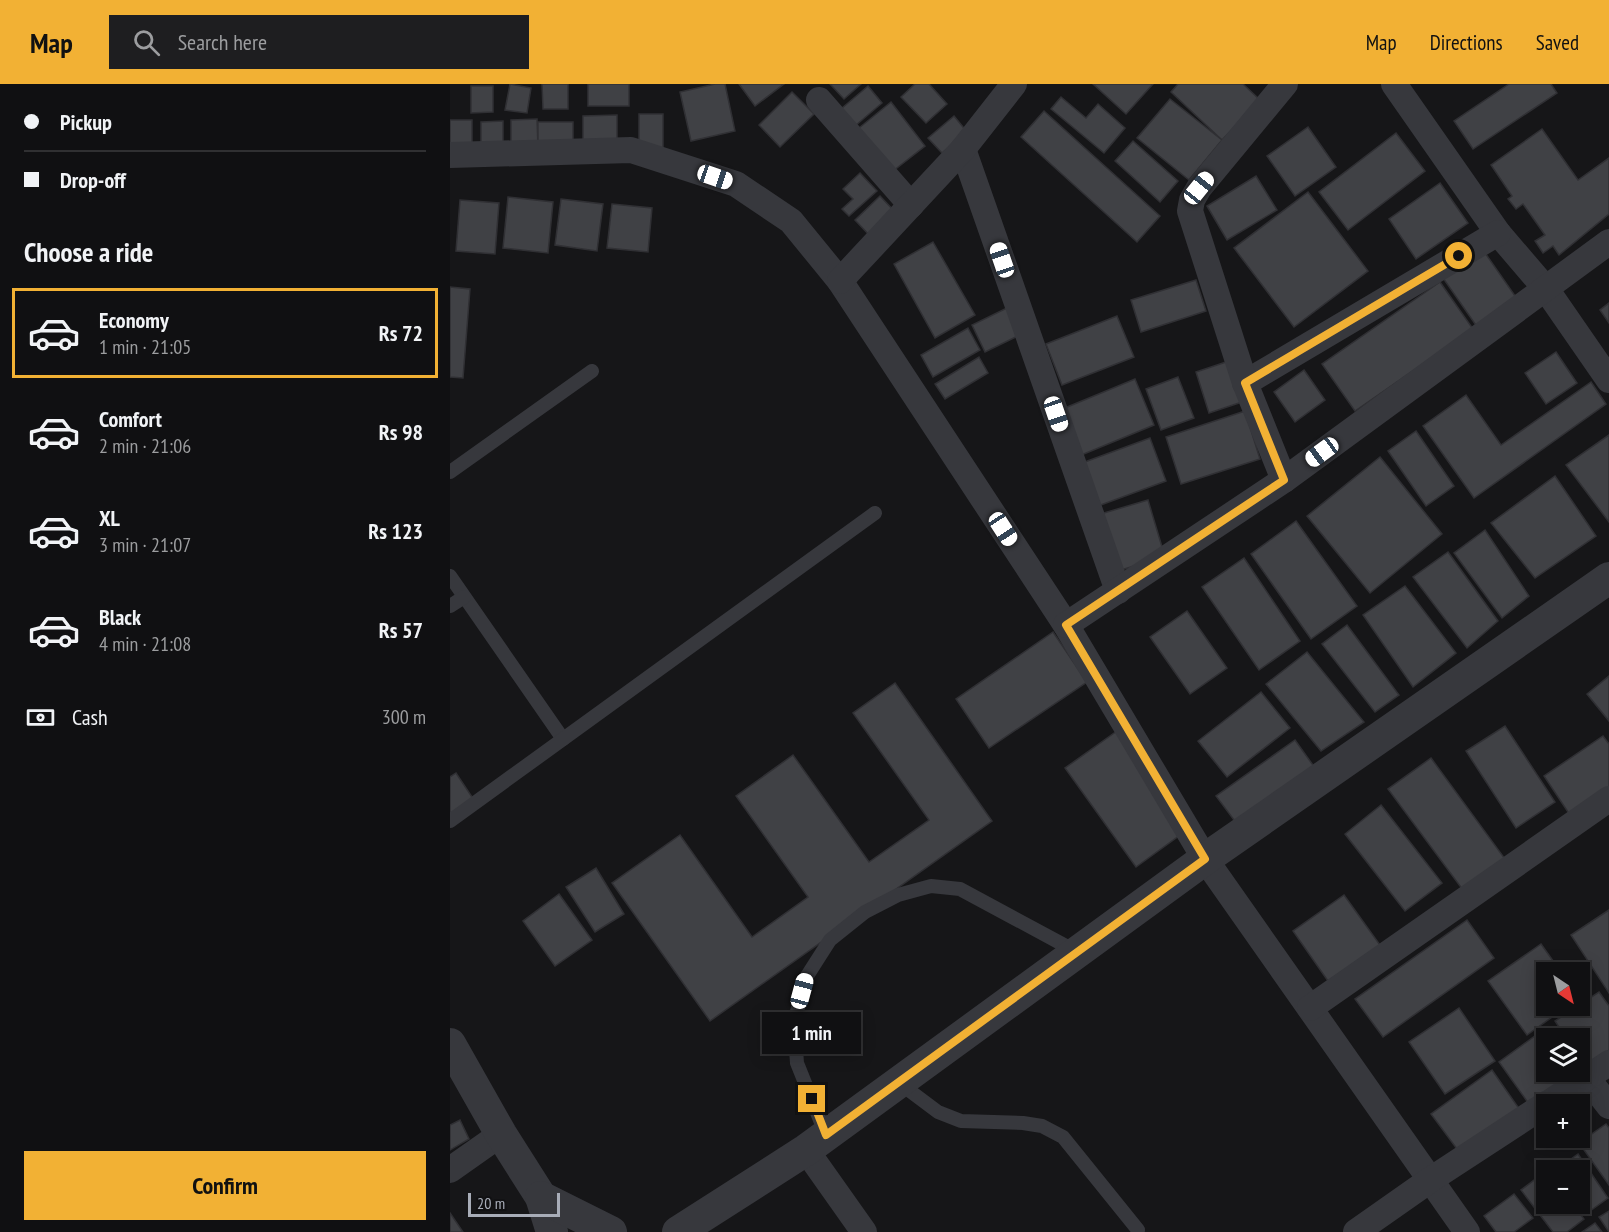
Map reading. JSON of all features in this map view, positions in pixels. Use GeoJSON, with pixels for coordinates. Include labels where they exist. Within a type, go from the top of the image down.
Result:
{"type":"FeatureCollection","features":[{"type":"Feature","properties":{"kind":"street"},"geometry":{"type":"LineString","coordinates":[[840,281],[963,149],[1014,84]]}},
{"type":"Feature","properties":{"kind":"street"},"geometry":{"type":"LineString","coordinates":[[1284,480],[1245,383],[1191,211],[1192,200],[1199,188],[1285,84]]}},
{"type":"Feature","properties":{"kind":"street"},"geometry":{"type":"LineString","coordinates":[[1394,84],[1498,233],[1546,290],[1609,380]]}},
{"type":"Feature","properties":{"kind":"street"},"geometry":{"type":"LineString","coordinates":[[819,100],[911,206]]}},
{"type":"Feature","properties":{"kind":"street"},"geometry":{"type":"LineString","coordinates":[[963,149],[1118,591]]}},
{"type":"Feature","properties":{"kind":"street"},"geometry":{"type":"LineString","coordinates":[[450,154],[631,150],[736,184],[791,221],[840,281],[1066,625],[1205,859],[1467,1232]]}},
{"type":"Feature","properties":{"kind":"street"},"geometry":{"type":"LineString","coordinates":[[1245,383],[1498,233]]}},
{"type":"Feature","properties":{"kind":"street"},"geometry":{"type":"LineString","coordinates":[[1066,625],[1284,480],[1609,242]]}},
{"type":"Feature","properties":{"kind":"street"},"geometry":{"type":"LineString","coordinates":[[678,1232],[816,1142],[1205,859],[1609,578]]}},
{"type":"Feature","properties":{"kind":"street"},"geometry":{"type":"LineString","coordinates":[[1310,1008],[1609,799]]}},
{"type":"Feature","properties":{"kind":"street"},"geometry":{"type":"LineString","coordinates":[[450,1044],[501,1134],[541,1197],[552,1232]]}},
{"type":"Feature","properties":{"kind":"street"},"geometry":{"type":"LineString","coordinates":[[1590,1076],[1609,1063]]}},
{"type":"Feature","properties":{"kind":"street"},"geometry":{"type":"LineString","coordinates":[[1562,1094],[1581,1082]]}},
{"type":"Feature","properties":{"kind":"street"},"geometry":{"type":"LineString","coordinates":[[1590,1082],[1609,1106]]}},
{"type":"Feature","properties":{"kind":"street"},"geometry":{"type":"LineString","coordinates":[[1356,1232],[1430,1180],[1536,1111]]}},
{"type":"Feature","properties":{"kind":"street"},"geometry":{"type":"LineString","coordinates":[[450,1170],[501,1134]]}},
{"type":"Feature","properties":{"kind":"street"},"geometry":{"type":"LineString","coordinates":[[816,1142],[864,1232]]}},
{"type":"Feature","properties":{"kind":"street"},"geometry":{"type":"LineString","coordinates":[[541,1197],[611,1232]]}},
{"type":"Feature","properties":{"kind":"lane"},"geometry":{"type":"LineString","coordinates":[[450,472],[591,371]]}},
{"type":"Feature","properties":{"kind":"lane"},"geometry":{"type":"LineString","coordinates":[[450,821],[875,513]]}},
{"type":"Feature","properties":{"kind":"lane"},"geometry":{"type":"LineString","coordinates":[[450,576],[563,739]]}},
{"type":"Feature","properties":{"kind":"lane"},"geometry":{"type":"LineString","coordinates":[[450,606],[464,597]]}},
{"type":"Feature","properties":{"kind":"lane"},"geometry":{"type":"LineString","coordinates":[[816,1142],[797,1063],[794,1022],[807,975],[830,940],[865,912],[898,895],[931,886],[960,889],[1077,952]]}},
{"type":"Feature","properties":{"kind":"lane"},"geometry":{"type":"LineString","coordinates":[[898,1082],[938,1112],[961,1121],[1023,1123],[1042,1126],[1063,1137],[1137,1230]]}},
{"type":"Feature","properties":{"kind":"building"},"geometry":{"type":"Polygon","coordinates":[[[510,84],[531,88],[527,113],[505,110],[510,84]]]}},
{"type":"Feature","properties":{"kind":"building"},"geometry":{"type":"Polygon","coordinates":[[[542,84],[568,84],[568,109],[543,109],[542,84]]]}},
{"type":"Feature","properties":{"kind":"building"},"geometry":{"type":"Polygon","coordinates":[[[588,84],[629,84],[629,106],[588,106],[588,84]]]}},
{"type":"Feature","properties":{"kind":"building"},"geometry":{"type":"Polygon","coordinates":[[[725,84],[735,131],[691,141],[680,92],[725,84]]]}},
{"type":"Feature","properties":{"kind":"building"},"geometry":{"type":"Polygon","coordinates":[[[739,84],[784,84],[755,106],[739,84]]]}},
{"type":"Feature","properties":{"kind":"building"},"geometry":{"type":"Polygon","coordinates":[[[830,84],[861,84],[844,99],[830,84]]]}},
{"type":"Feature","properties":{"kind":"building"},"geometry":{"type":"Polygon","coordinates":[[[915,84],[929,84],[947,104],[926,123],[901,97],[915,84]]]}},
{"type":"Feature","properties":{"kind":"building"},"geometry":{"type":"Polygon","coordinates":[[[1093,84],[1153,84],[1126,114],[1093,84]]]}},
{"type":"Feature","properties":{"kind":"building"},"geometry":{"type":"Polygon","coordinates":[[[1178,84],[1243,84],[1260,100],[1222,140],[1171,92],[1178,84]]]}},
{"type":"Feature","properties":{"kind":"building"},"geometry":{"type":"Polygon","coordinates":[[[1509,84],[1551,84],[1557,93],[1473,149],[1454,121],[1509,84]]]}},
{"type":"Feature","properties":{"kind":"building"},"geometry":{"type":"Polygon","coordinates":[[[471,86],[493,86],[493,112],[471,113],[471,86]]]}},
{"type":"Feature","properties":{"kind":"building"},"geometry":{"type":"Polygon","coordinates":[[[868,86],[882,103],[849,131],[835,114],[868,86]]]}},
{"type":"Feature","properties":{"kind":"building"},"geometry":{"type":"Polygon","coordinates":[[[792,92],[814,114],[780,147],[759,125],[792,92]]]}},
{"type":"Feature","properties":{"kind":"building"},"geometry":{"type":"Polygon","coordinates":[[[1061,97],[1086,118],[1098,104],[1125,128],[1104,153],[1051,109],[1061,97]]]}},
{"type":"Feature","properties":{"kind":"building"},"geometry":{"type":"Polygon","coordinates":[[[1170,99],[1222,140],[1189,180],[1137,138],[1170,99]]]}},
{"type":"Feature","properties":{"kind":"building"},"geometry":{"type":"Polygon","coordinates":[[[891,102],[925,146],[893,171],[859,128],[891,102]]]}},
{"type":"Feature","properties":{"kind":"building"},"geometry":{"type":"Polygon","coordinates":[[[1044,111],[1160,216],[1137,242],[1021,137],[1044,111]]]}},
{"type":"Feature","properties":{"kind":"building"},"geometry":{"type":"Polygon","coordinates":[[[639,114],[663,114],[663,148],[639,148],[639,114]]]}},
{"type":"Feature","properties":{"kind":"building"},"geometry":{"type":"Polygon","coordinates":[[[617,115],[617,146],[583,147],[583,116],[617,115]]]}},
{"type":"Feature","properties":{"kind":"building"},"geometry":{"type":"Polygon","coordinates":[[[954,116],[967,132],[942,153],[928,138],[954,116]]]}},
{"type":"Feature","properties":{"kind":"building"},"geometry":{"type":"Polygon","coordinates":[[[537,119],[538,147],[511,148],[511,120],[537,119]]]}},
{"type":"Feature","properties":{"kind":"building"},"geometry":{"type":"Polygon","coordinates":[[[450,120],[472,120],[472,148],[450,148],[450,120]]]}},
{"type":"Feature","properties":{"kind":"building"},"geometry":{"type":"Polygon","coordinates":[[[503,121],[503,147],[481,147],[481,122],[503,121]]]}},
{"type":"Feature","properties":{"kind":"building"},"geometry":{"type":"Polygon","coordinates":[[[538,122],[573,122],[573,147],[538,147],[538,122]]]}},
{"type":"Feature","properties":{"kind":"building"},"geometry":{"type":"Polygon","coordinates":[[[1308,127],[1336,167],[1295,196],[1267,156],[1308,127]]]}},
{"type":"Feature","properties":{"kind":"building"},"geometry":{"type":"Polygon","coordinates":[[[1542,129],[1578,180],[1609,158],[1609,214],[1559,255],[1553,246],[1543,253],[1535,241],[1545,235],[1523,204],[1516,209],[1508,199],[1512,196],[1491,165],[1542,129]]]}},
{"type":"Feature","properties":{"kind":"building"},"geometry":{"type":"Polygon","coordinates":[[[1396,133],[1425,171],[1348,230],[1319,192],[1396,133]]]}},
{"type":"Feature","properties":{"kind":"building"},"geometry":{"type":"Polygon","coordinates":[[[1133,141],[1178,181],[1160,202],[1115,161],[1133,141]]]}},
{"type":"Feature","properties":{"kind":"building"},"geometry":{"type":"Polygon","coordinates":[[[860,173],[877,191],[849,216],[842,209],[853,199],[843,189],[860,173]]]}},
{"type":"Feature","properties":{"kind":"building"},"geometry":{"type":"Polygon","coordinates":[[[1256,176],[1277,210],[1227,240],[1207,206],[1256,176]]]}},
{"type":"Feature","properties":{"kind":"building"},"geometry":{"type":"Polygon","coordinates":[[[1440,183],[1468,223],[1416,259],[1389,219],[1440,183]]]}},
{"type":"Feature","properties":{"kind":"building"},"geometry":{"type":"Polygon","coordinates":[[[1308,192],[1368,271],[1294,327],[1234,248],[1308,192]]]}},
{"type":"Feature","properties":{"kind":"building"},"geometry":{"type":"Polygon","coordinates":[[[880,196],[897,214],[872,238],[855,220],[880,196]]]}},
{"type":"Feature","properties":{"kind":"building"},"geometry":{"type":"Polygon","coordinates":[[[508,197],[553,202],[548,253],[503,248],[508,197]]]}},
{"type":"Feature","properties":{"kind":"building"},"geometry":{"type":"Polygon","coordinates":[[[561,199],[603,204],[597,251],[555,245],[561,199]]]}},
{"type":"Feature","properties":{"kind":"building"},"geometry":{"type":"Polygon","coordinates":[[[460,200],[499,203],[495,254],[456,251],[460,200]]]}},
{"type":"Feature","properties":{"kind":"building"},"geometry":{"type":"Polygon","coordinates":[[[612,204],[652,208],[648,252],[607,248],[612,204]]]}},
{"type":"Feature","properties":{"kind":"building"},"geometry":{"type":"Polygon","coordinates":[[[933,242],[975,315],[935,338],[894,264],[933,242]]]}},
{"type":"Feature","properties":{"kind":"building"},"geometry":{"type":"Polygon","coordinates":[[[1483,250],[1520,303],[1480,331],[1443,278],[1483,250]]]}},
{"type":"Feature","properties":{"kind":"building"},"geometry":{"type":"Polygon","coordinates":[[[1196,280],[1206,311],[1141,332],[1131,300],[1196,280]]]}},
{"type":"Feature","properties":{"kind":"building"},"geometry":{"type":"Polygon","coordinates":[[[1440,282],[1473,329],[1355,411],[1322,364],[1440,282]]]}},
{"type":"Feature","properties":{"kind":"building"},"geometry":{"type":"Polygon","coordinates":[[[450,287],[470,289],[463,378],[450,377],[450,287]]]}},
{"type":"Feature","properties":{"kind":"building"},"geometry":{"type":"Polygon","coordinates":[[[1609,303],[1609,323],[1600,310],[1609,303]]]}},
{"type":"Feature","properties":{"kind":"building"},"geometry":{"type":"Polygon","coordinates":[[[1013,305],[1026,332],[985,352],[972,325],[1013,305]]]}},
{"type":"Feature","properties":{"kind":"building"},"geometry":{"type":"Polygon","coordinates":[[[1117,316],[1134,357],[1062,385],[1046,344],[1117,316]]]}},
{"type":"Feature","properties":{"kind":"building"},"geometry":{"type":"Polygon","coordinates":[[[968,328],[980,350],[933,377],[921,355],[968,328]]]}},
{"type":"Feature","properties":{"kind":"building"},"geometry":{"type":"Polygon","coordinates":[[[1556,352],[1577,383],[1546,404],[1525,373],[1556,352]]]}},
{"type":"Feature","properties":{"kind":"building"},"geometry":{"type":"Polygon","coordinates":[[[979,357],[988,373],[945,399],[935,384],[979,357]]]}},
{"type":"Feature","properties":{"kind":"building"},"geometry":{"type":"Polygon","coordinates":[[[1229,361],[1242,402],[1209,413],[1196,372],[1229,361]]]}},
{"type":"Feature","properties":{"kind":"building"},"geometry":{"type":"Polygon","coordinates":[[[1304,370],[1325,400],[1295,422],[1274,392],[1304,370]]]}},
{"type":"Feature","properties":{"kind":"building"},"geometry":{"type":"Polygon","coordinates":[[[1178,377],[1194,418],[1161,430],[1146,389],[1178,377]]]}},
{"type":"Feature","properties":{"kind":"building"},"geometry":{"type":"Polygon","coordinates":[[[1135,379],[1154,425],[1079,456],[1060,410],[1135,379]]]}},
{"type":"Feature","properties":{"kind":"building"},"geometry":{"type":"Polygon","coordinates":[[[1591,382],[1606,404],[1474,498],[1423,426],[1466,395],[1501,445],[1591,382]]]}},
{"type":"Feature","properties":{"kind":"building"},"geometry":{"type":"Polygon","coordinates":[[[1245,411],[1260,459],[1181,484],[1166,437],[1245,411]]]}},
{"type":"Feature","properties":{"kind":"building"},"geometry":{"type":"Polygon","coordinates":[[[1416,431],[1454,486],[1426,506],[1388,451],[1416,431]]]}},
{"type":"Feature","properties":{"kind":"building"},"geometry":{"type":"Polygon","coordinates":[[[1609,435],[1609,522],[1566,465],[1609,435]]]}},
{"type":"Feature","properties":{"kind":"building"},"geometry":{"type":"Polygon","coordinates":[[[1150,438],[1166,481],[1098,506],[1082,463],[1150,438]]]}},
{"type":"Feature","properties":{"kind":"building"},"geometry":{"type":"Polygon","coordinates":[[[1380,457],[1442,534],[1370,593],[1307,516],[1380,457]]]}},
{"type":"Feature","properties":{"kind":"building"},"geometry":{"type":"Polygon","coordinates":[[[1555,476],[1596,536],[1535,578],[1491,523],[1555,476]]]}},
{"type":"Feature","properties":{"kind":"building"},"geometry":{"type":"Polygon","coordinates":[[[1148,500],[1165,557],[1114,572],[1097,515],[1148,500]]]}},
{"type":"Feature","properties":{"kind":"building"},"geometry":{"type":"Polygon","coordinates":[[[1296,521],[1357,606],[1311,639],[1251,554],[1296,521]]]}},
{"type":"Feature","properties":{"kind":"building"},"geometry":{"type":"Polygon","coordinates":[[[1485,530],[1529,596],[1502,618],[1454,553],[1485,530]]]}},
{"type":"Feature","properties":{"kind":"building"},"geometry":{"type":"Polygon","coordinates":[[[1448,552],[1498,621],[1467,648],[1413,577],[1448,552]]]}},
{"type":"Feature","properties":{"kind":"building"},"geometry":{"type":"Polygon","coordinates":[[[1244,558],[1300,641],[1259,670],[1202,587],[1244,558]]]}},
{"type":"Feature","properties":{"kind":"building"},"geometry":{"type":"Polygon","coordinates":[[[1405,586],[1456,653],[1413,687],[1363,615],[1405,586]]]}},
{"type":"Feature","properties":{"kind":"building"},"geometry":{"type":"Polygon","coordinates":[[[1187,611],[1227,668],[1190,694],[1150,637],[1187,611]]]}},
{"type":"Feature","properties":{"kind":"building"},"geometry":{"type":"Polygon","coordinates":[[[1347,625],[1399,695],[1375,712],[1322,644],[1347,625]]]}},
{"type":"Feature","properties":{"kind":"building"},"geometry":{"type":"Polygon","coordinates":[[[1053,632],[1087,682],[989,748],[956,699],[1053,632]]]}},
{"type":"Feature","properties":{"kind":"building"},"geometry":{"type":"Polygon","coordinates":[[[1307,652],[1364,722],[1321,751],[1266,684],[1307,652]]]}},
{"type":"Feature","properties":{"kind":"building"},"geometry":{"type":"Polygon","coordinates":[[[1609,676],[1609,721],[1587,694],[1609,676]]]}},
{"type":"Feature","properties":{"kind":"building"},"geometry":{"type":"Polygon","coordinates":[[[895,683],[992,821],[710,1021],[612,883],[680,835],[752,937],[808,897],[736,796],[793,755],[869,862],[929,820],[853,713],[895,683]]]}},
{"type":"Feature","properties":{"kind":"building"},"geometry":{"type":"Polygon","coordinates":[[[1261,692],[1290,728],[1227,777],[1198,741],[1261,692]]]}},
{"type":"Feature","properties":{"kind":"building"},"geometry":{"type":"Polygon","coordinates":[[[1505,726],[1555,802],[1516,828],[1466,751],[1505,726]]]}},
{"type":"Feature","properties":{"kind":"building"},"geometry":{"type":"Polygon","coordinates":[[[1117,731],[1187,830],[1136,867],[1065,768],[1117,731]]]}},
{"type":"Feature","properties":{"kind":"building"},"geometry":{"type":"Polygon","coordinates":[[[1603,736],[1609,744],[1609,789],[1570,815],[1544,776],[1603,736]]]}},
{"type":"Feature","properties":{"kind":"building"},"geometry":{"type":"Polygon","coordinates":[[[1295,740],[1315,768],[1237,824],[1216,796],[1295,740]]]}},
{"type":"Feature","properties":{"kind":"building"},"geometry":{"type":"Polygon","coordinates":[[[1431,758],[1505,859],[1463,890],[1388,789],[1431,758]]]}},
{"type":"Feature","properties":{"kind":"building"},"geometry":{"type":"Polygon","coordinates":[[[456,773],[474,800],[450,816],[450,777],[456,773]]]}},
{"type":"Feature","properties":{"kind":"building"},"geometry":{"type":"Polygon","coordinates":[[[1381,805],[1442,883],[1405,911],[1345,834],[1381,805]]]}},
{"type":"Feature","properties":{"kind":"building"},"geometry":{"type":"Polygon","coordinates":[[[596,868],[624,914],[595,932],[566,887],[596,868]]]}},
{"type":"Feature","properties":{"kind":"building"},"geometry":{"type":"Polygon","coordinates":[[[559,894],[592,940],[555,966],[523,921],[559,894]]]}},
{"type":"Feature","properties":{"kind":"building"},"geometry":{"type":"Polygon","coordinates":[[[1344,895],[1380,945],[1328,981],[1293,931],[1344,895]]]}},
{"type":"Feature","properties":{"kind":"building"},"geometry":{"type":"Polygon","coordinates":[[[1609,910],[1609,993],[1590,962],[1571,935],[1609,910]]]}},
{"type":"Feature","properties":{"kind":"building"},"geometry":{"type":"Polygon","coordinates":[[[1467,920],[1494,958],[1383,1037],[1355,999],[1467,920]]]}},
{"type":"Feature","properties":{"kind":"building"},"geometry":{"type":"Polygon","coordinates":[[[1541,944],[1554,962],[1536,962],[1536,1016],[1554,1016],[1527,1035],[1488,981],[1541,944]]]}},
{"type":"Feature","properties":{"kind":"building"},"geometry":{"type":"Polygon","coordinates":[[[1599,992],[1609,1006],[1609,1050],[1590,1063],[1590,1028],[1560,1028],[1555,1021],[1563,1016],[1590,1016],[1590,998],[1599,992]]]}},
{"type":"Feature","properties":{"kind":"building"},"geometry":{"type":"Polygon","coordinates":[[[1459,1008],[1495,1061],[1445,1094],[1409,1042],[1459,1008]]]}},
{"type":"Feature","properties":{"kind":"building"},"geometry":{"type":"Polygon","coordinates":[[[1536,1035],[1536,1082],[1560,1082],[1543,1094],[1536,1094],[1536,1099],[1529,1104],[1499,1062],[1536,1035]]]}},
{"type":"Feature","properties":{"kind":"building"},"geometry":{"type":"Polygon","coordinates":[[[1492,1070],[1520,1110],[1460,1153],[1431,1114],[1492,1070]]]}},
{"type":"Feature","properties":{"kind":"building"},"geometry":{"type":"Polygon","coordinates":[[[460,1120],[469,1139],[450,1150],[450,1125],[460,1120]]]}},
{"type":"Feature","properties":{"kind":"building"},"geometry":{"type":"Polygon","coordinates":[[[1606,1124],[1609,1128],[1609,1185],[1583,1148],[1590,1148],[1590,1135],[1606,1124]]]}},
{"type":"Feature","properties":{"kind":"building"},"geometry":{"type":"Polygon","coordinates":[[[1578,1154],[1582,1160],[1570,1160],[1578,1154]]]}},
{"type":"Feature","properties":{"kind":"building"},"geometry":{"type":"Polygon","coordinates":[[[1590,1172],[1608,1198],[1590,1211],[1590,1172]]]}},
{"type":"Feature","properties":{"kind":"building"},"geometry":{"type":"Polygon","coordinates":[[[1536,1179],[1536,1210],[1521,1190],[1536,1179]]]}},
{"type":"Feature","properties":{"kind":"building"},"geometry":{"type":"Polygon","coordinates":[[[1514,1194],[1533,1218],[1514,1232],[1496,1232],[1484,1216],[1514,1194]]]}},
{"type":"Feature","properties":{"kind":"building"},"geometry":{"type":"Polygon","coordinates":[[[1609,1211],[1609,1232],[1599,1217],[1609,1211]]]}},
{"type":"Feature","properties":{"kind":"building"},"geometry":{"type":"Polygon","coordinates":[[[450,1213],[463,1232],[450,1232],[450,1213]]]}},
{"type":"Feature","properties":{"kind":"building"},"geometry":{"type":"Polygon","coordinates":[[[1539,1214],[1580,1214],[1584,1219],[1567,1232],[1553,1232],[1539,1214]]]}},
{"type":"Feature","properties":{"kind":"building"},"geometry":{"type":"Polygon","coordinates":[[[1595,1223],[1602,1232],[1582,1232],[1595,1223]]]}},
{"type":"Feature","properties":{"kind":"route"},"geometry":{"type":"LineString","coordinates":[[812,1099],[826,1135],[1205,859],[1066,625],[1284,480],[1245,383],[1459,256]]}}]}
